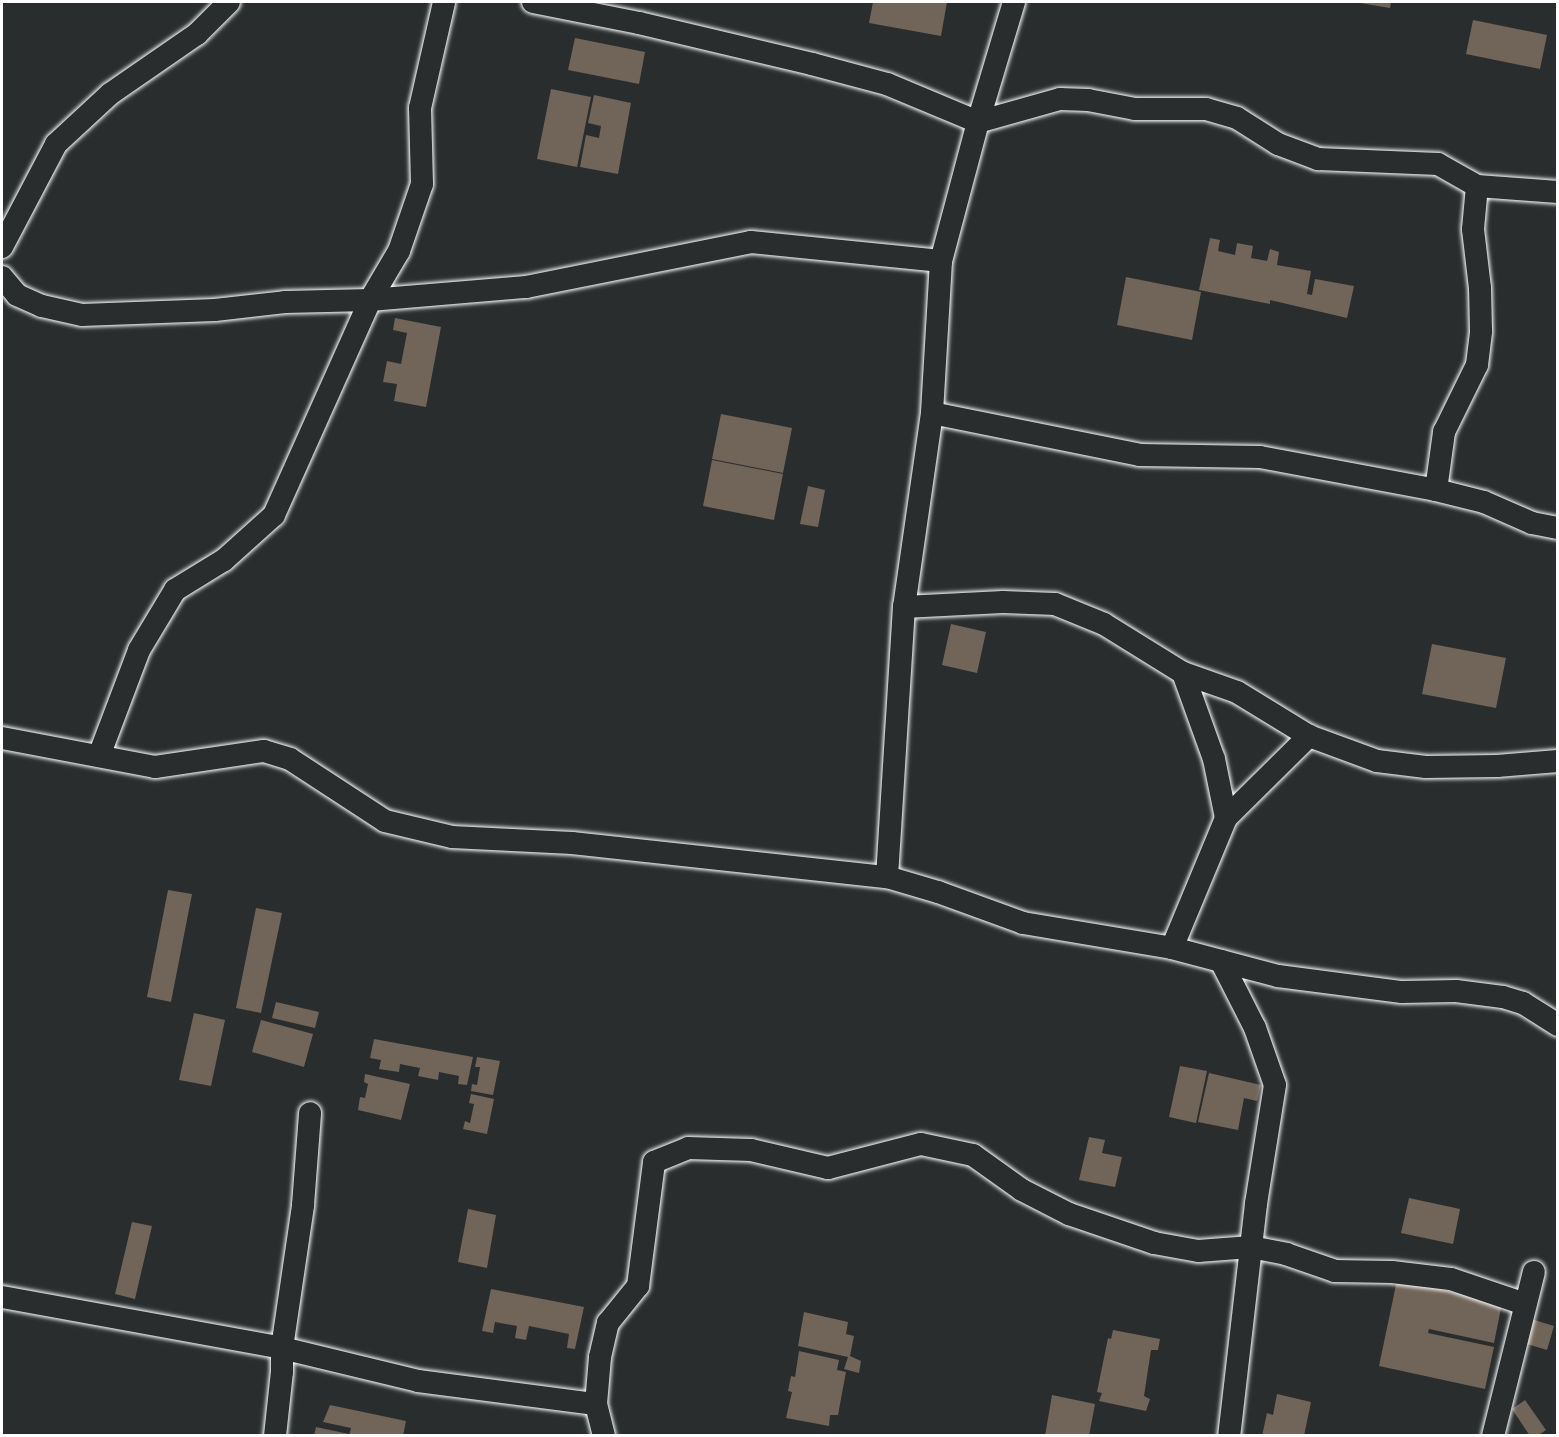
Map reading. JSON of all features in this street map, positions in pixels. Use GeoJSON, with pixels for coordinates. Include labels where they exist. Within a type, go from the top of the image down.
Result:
{"type":"FeatureCollection","features":[{"type":"Feature","properties":{"kind":"street"},"geometry":{"type":"LineString","coordinates":[[2,247],[56,144],[110,94],[197,34],[229,2]]}},
{"type":"Feature","properties":{"kind":"street"},"geometry":{"type":"LineString","coordinates":[[99,756],[139,650],[175,590],[224,560],[274,514],[370,300],[399,251],[422,184],[420,108],[444,2]]}},
{"type":"Feature","properties":{"kind":"street"},"geometry":{"type":"LineString","coordinates":[[532,2],[639,23],[812,63],[886,84],[978,122],[1060,99],[1088,100],[1135,109],[1206,109],[1237,118],[1278,144],[1318,159],[1438,164],[1477,186],[1557,192]]}},
{"type":"Feature","properties":{"kind":"street"},"geometry":{"type":"LineString","coordinates":[[887,877],[904,607],[932,413],[941,261],[978,122],[1014,2]]}},
{"type":"Feature","properties":{"kind":"street"},"geometry":{"type":"LineString","coordinates":[[1436,490],[1444,432],[1477,366],[1481,331],[1480,288],[1473,229],[1477,186]]}},
{"type":"Feature","properties":{"kind":"street"},"geometry":{"type":"LineString","coordinates":[[2,277],[17,295],[42,306],[82,315],[215,310],[285,302],[370,300],[525,287],[751,242],[941,261]]}},
{"type":"Feature","properties":{"kind":"street"},"geometry":{"type":"LineString","coordinates":[[932,413],[1140,455],[1260,457],[1436,490],[1484,502],[1532,523],[1557,528]]}},
{"type":"Feature","properties":{"kind":"street"},"geometry":{"type":"LineString","coordinates":[[904,607],[1003,602],[1055,604],[1104,624],[1183,673],[1238,692],[1309,736],[1377,761],[1426,767],[1497,766],[1557,761]]}},
{"type":"Feature","properties":{"kind":"street"},"geometry":{"type":"LineString","coordinates":[[1183,673],[1214,759],[1226,818]]}},
{"type":"Feature","properties":{"kind":"street"},"geometry":{"type":"LineString","coordinates":[[1172,948],[1226,818],[1309,736]]}},
{"type":"Feature","properties":{"kind":"street"},"geometry":{"type":"LineString","coordinates":[[2,738],[155,767],[264,751],[290,759],[334,790],[385,821],[452,837],[572,843],[887,877],[938,892],[1023,923],[1172,948],[1278,976],[1402,993],[1480,993],[1523,1003],[1557,1025]]}},
{"type":"Feature","properties":{"kind":"street"},"geometry":{"type":"LineString","coordinates":[[1221,961],[1255,1028],[1275,1085],[1251,1246],[1229,1436]]}},
{"type":"Feature","properties":{"kind":"street"},"geometry":{"type":"LineString","coordinates":[[275,1436],[282,1348],[303,1205],[310,1113]]}},
{"type":"Feature","properties":{"kind":"street"},"geometry":{"type":"LineString","coordinates":[[604,1436],[596,1404],[600,1357],[608,1323],[638,1286],[654,1162],[688,1149],[751,1150],[828,1168],[921,1144],[973,1155],[1022,1190],[1070,1214],[1154,1244],[1198,1251],[1251,1246],[1286,1254],[1335,1271],[1392,1272],[1450,1279],[1525,1304]]}},
{"type":"Feature","properties":{"kind":"street"},"geometry":{"type":"LineString","coordinates":[[1493,1436],[1534,1272]]}},
{"type":"Feature","properties":{"kind":"street"},"geometry":{"type":"LineString","coordinates":[[2,1299],[282,1348],[418,1381],[596,1404]]}},
{"type":"Feature","properties":{"kind":"building"},"geometry":{"type":"Polygon","coordinates":[[[873,2],[947,2],[941,36],[869,23],[873,2]]]}},
{"type":"Feature","properties":{"kind":"building"},"geometry":{"type":"Polygon","coordinates":[[[1360,2],[1391,2],[1390,8],[1360,2]]]}},
{"type":"Feature","properties":{"kind":"building"},"geometry":{"type":"Polygon","coordinates":[[[1473,20],[1547,35],[1540,69],[1466,54],[1473,20]]]}},
{"type":"Feature","properties":{"kind":"building"},"geometry":{"type":"Polygon","coordinates":[[[575,38],[645,52],[639,84],[568,70],[575,38]]]}},
{"type":"Feature","properties":{"kind":"building"},"geometry":{"type":"Polygon","coordinates":[[[551,89],[591,97],[577,167],[537,159],[551,89]]]}},
{"type":"Feature","properties":{"kind":"building"},"geometry":{"type":"Polygon","coordinates":[[[594,95],[631,103],[618,174],[580,167],[586,135],[599,138],[601,126],[588,123],[594,95]]]}},
{"type":"Feature","properties":{"kind":"building"},"geometry":{"type":"Polygon","coordinates":[[[1210,238],[1220,240],[1218,251],[1235,255],[1237,243],[1253,246],[1251,258],[1267,261],[1270,249],[1279,252],[1277,265],[1311,271],[1307,294],[1312,295],[1315,279],[1354,286],[1347,318],[1270,300],[1270,304],[1199,290],[1210,238]]]}},
{"type":"Feature","properties":{"kind":"building"},"geometry":{"type":"Polygon","coordinates":[[[1126,277],[1201,292],[1192,340],[1117,325],[1126,277]]]}},
{"type":"Feature","properties":{"kind":"building"},"geometry":{"type":"Polygon","coordinates":[[[395,318],[441,327],[426,407],[394,401],[397,384],[383,382],[387,361],[401,364],[407,333],[393,330],[395,318]]]}},
{"type":"Feature","properties":{"kind":"building"},"geometry":{"type":"Polygon","coordinates":[[[721,414],[792,428],[783,473],[712,459],[721,414]]]}},
{"type":"Feature","properties":{"kind":"building"},"geometry":{"type":"Polygon","coordinates":[[[712,460],[783,474],[774,520],[703,506],[712,460]]]}},
{"type":"Feature","properties":{"kind":"building"},"geometry":{"type":"Polygon","coordinates":[[[808,486],[825,490],[818,527],[800,524],[808,486]]]}},
{"type":"Feature","properties":{"kind":"building"},"geometry":{"type":"Polygon","coordinates":[[[951,624],[986,632],[977,673],[942,665],[951,624]]]}},
{"type":"Feature","properties":{"kind":"building"},"geometry":{"type":"Polygon","coordinates":[[[1432,644],[1506,658],[1496,708],[1422,694],[1432,644]]]}},
{"type":"Feature","properties":{"kind":"building"},"geometry":{"type":"Polygon","coordinates":[[[168,890],[192,894],[171,1002],[147,997],[168,890]]]}},
{"type":"Feature","properties":{"kind":"building"},"geometry":{"type":"Polygon","coordinates":[[[256,908],[282,913],[261,1013],[236,1008],[256,908]]]}},
{"type":"Feature","properties":{"kind":"building"},"geometry":{"type":"Polygon","coordinates":[[[276,1002],[319,1012],[315,1028],[272,1018],[276,1002]]]}},
{"type":"Feature","properties":{"kind":"building"},"geometry":{"type":"Polygon","coordinates":[[[194,1013],[225,1020],[211,1086],[179,1080],[194,1013]]]}},
{"type":"Feature","properties":{"kind":"building"},"geometry":{"type":"Polygon","coordinates":[[[261,1020],[313,1034],[304,1067],[252,1052],[261,1020]]]}},
{"type":"Feature","properties":{"kind":"building"},"geometry":{"type":"Polygon","coordinates":[[[374,1039],[473,1057],[467,1085],[458,1084],[459,1076],[439,1072],[438,1080],[418,1076],[420,1068],[400,1064],[399,1072],[379,1069],[381,1060],[370,1058],[374,1039]]]}},
{"type":"Feature","properties":{"kind":"building"},"geometry":{"type":"Polygon","coordinates":[[[477,1057],[500,1061],[493,1095],[471,1091],[472,1084],[477,1085],[480,1067],[475,1067],[477,1057]]]}},
{"type":"Feature","properties":{"kind":"building"},"geometry":{"type":"Polygon","coordinates":[[[1180,1066],[1207,1071],[1196,1123],[1169,1117],[1180,1066]]]}},
{"type":"Feature","properties":{"kind":"building"},"geometry":{"type":"Polygon","coordinates":[[[1209,1073],[1261,1085],[1257,1101],[1244,1098],[1238,1130],[1198,1122],[1209,1073]]]}},
{"type":"Feature","properties":{"kind":"building"},"geometry":{"type":"Polygon","coordinates":[[[365,1074],[410,1084],[401,1120],[358,1110],[360,1097],[365,1098],[368,1084],[364,1082],[365,1074]]]}},
{"type":"Feature","properties":{"kind":"building"},"geometry":{"type":"Polygon","coordinates":[[[471,1094],[494,1099],[487,1134],[463,1129],[465,1121],[470,1123],[474,1104],[469,1103],[471,1094]]]}},
{"type":"Feature","properties":{"kind":"building"},"geometry":{"type":"Polygon","coordinates":[[[1089,1137],[1105,1140],[1102,1153],[1122,1157],[1115,1187],[1079,1180],[1089,1137]]]}},
{"type":"Feature","properties":{"kind":"building"},"geometry":{"type":"Polygon","coordinates":[[[1409,1198],[1460,1209],[1453,1244],[1401,1233],[1409,1198]]]}},
{"type":"Feature","properties":{"kind":"building"},"geometry":{"type":"Polygon","coordinates":[[[468,1209],[496,1215],[487,1268],[458,1262],[468,1209]]]}},
{"type":"Feature","properties":{"kind":"building"},"geometry":{"type":"Polygon","coordinates":[[[132,1222],[152,1226],[135,1299],[115,1294],[132,1222]]]}},
{"type":"Feature","properties":{"kind":"building"},"geometry":{"type":"Polygon","coordinates":[[[1397,1280],[1502,1303],[1494,1343],[1429,1329],[1428,1333],[1494,1347],[1485,1389],[1379,1366],[1397,1280]]]}},
{"type":"Feature","properties":{"kind":"building"},"geometry":{"type":"Polygon","coordinates":[[[491,1289],[584,1307],[575,1349],[567,1348],[569,1334],[529,1326],[526,1340],[515,1338],[517,1326],[495,1322],[493,1333],[482,1331],[491,1289]]]}},
{"type":"Feature","properties":{"kind":"building"},"geometry":{"type":"Polygon","coordinates":[[[804,1312],[848,1322],[846,1334],[854,1336],[850,1356],[861,1361],[859,1373],[844,1369],[848,1357],[798,1346],[804,1312]]]}},
{"type":"Feature","properties":{"kind":"building"},"geometry":{"type":"Polygon","coordinates":[[[1531,1319],[1554,1326],[1547,1350],[1524,1343],[1531,1319]]]}},
{"type":"Feature","properties":{"kind":"building"},"geometry":{"type":"Polygon","coordinates":[[[1113,1330],[1160,1339],[1158,1350],[1151,1350],[1144,1396],[1150,1399],[1146,1411],[1099,1401],[1102,1393],[1097,1392],[1108,1338],[1111,1339],[1113,1330]]]}},
{"type":"Feature","properties":{"kind":"building"},"geometry":{"type":"Polygon","coordinates":[[[799,1351],[839,1360],[837,1370],[846,1372],[838,1415],[830,1415],[829,1426],[786,1418],[792,1392],[788,1391],[791,1376],[795,1377],[799,1351]]]}},
{"type":"Feature","properties":{"kind":"building"},"geometry":{"type":"Polygon","coordinates":[[[1277,1394],[1311,1402],[1304,1436],[1262,1436],[1267,1413],[1273,1415],[1277,1394]]]}},
{"type":"Feature","properties":{"kind":"building"},"geometry":{"type":"Polygon","coordinates":[[[1052,1395],[1095,1404],[1089,1436],[1045,1436],[1052,1395]]]}},
{"type":"Feature","properties":{"kind":"building"},"geometry":{"type":"Polygon","coordinates":[[[1525,1400],[1546,1430],[1537,1436],[1530,1436],[1512,1409],[1525,1400]]]}},
{"type":"Feature","properties":{"kind":"building"},"geometry":{"type":"Polygon","coordinates":[[[330,1405],[406,1421],[403,1436],[349,1436],[351,1428],[323,1422],[330,1405]]]}},
{"type":"Feature","properties":{"kind":"building"},"geometry":{"type":"Polygon","coordinates":[[[316,1427],[349,1434],[349,1436],[314,1436],[316,1427]]]}}]}
